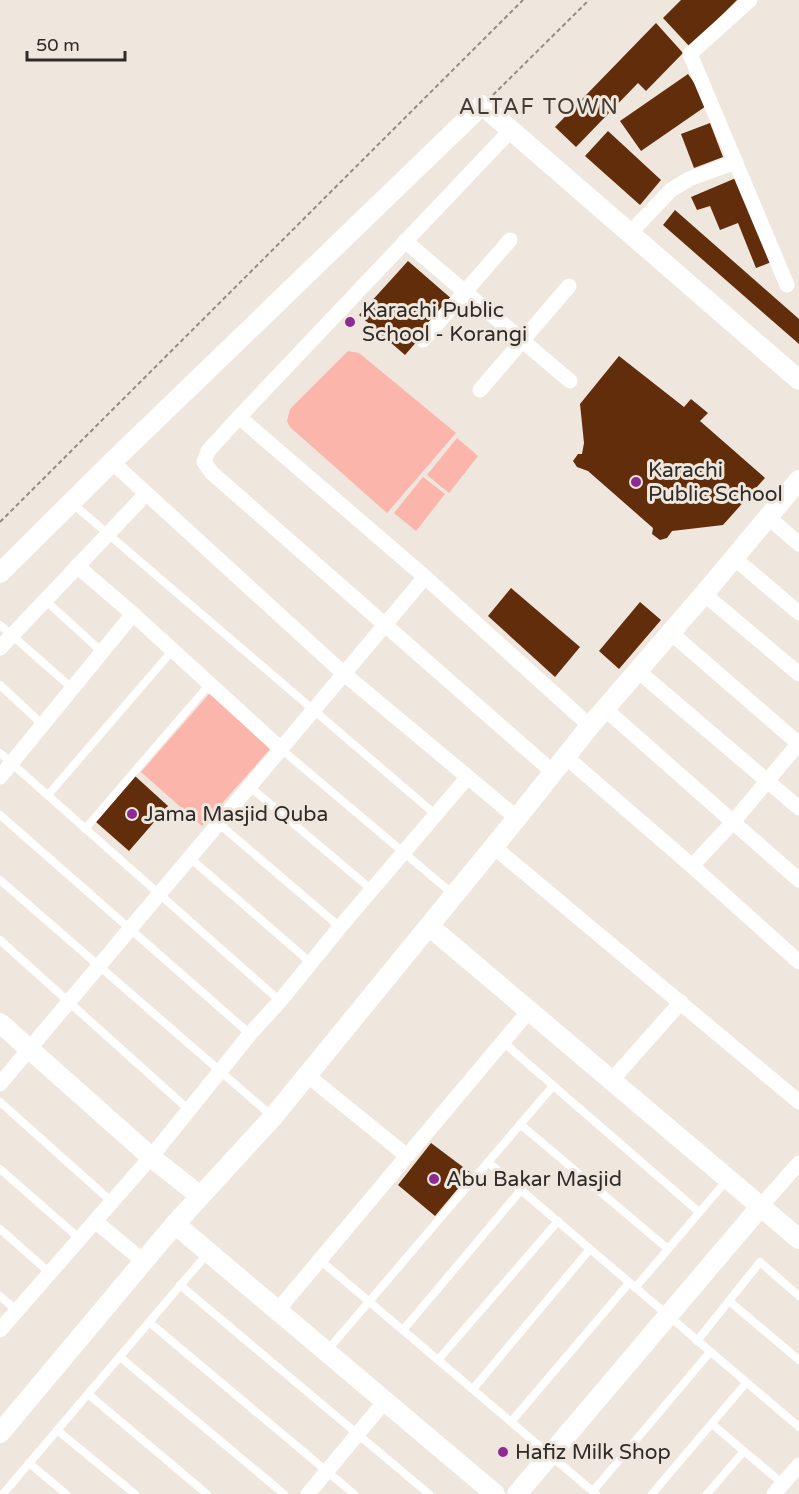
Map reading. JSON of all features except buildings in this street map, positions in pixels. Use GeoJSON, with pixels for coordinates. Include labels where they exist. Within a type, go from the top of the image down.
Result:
{"type":"FeatureCollection","features":[{"type":"Feature","properties":{"kind":"street"},"geometry":{"type":"LineString","coordinates":[[750,0],[690,54],[787,285]]}},
{"type":"Feature","properties":{"kind":"street"},"geometry":{"type":"LineString","coordinates":[[0,573],[482,105],[799,380]]}},
{"type":"Feature","properties":{"kind":"street"},"geometry":{"type":"LineString","coordinates":[[511,130],[239,417],[208,451],[204,462],[207,468],[383,625],[554,773]]}},
{"type":"Feature","properties":{"kind":"street"},"geometry":{"type":"LineString","coordinates":[[630,233],[671,190],[689,179],[736,162]]}},
{"type":"Feature","properties":{"kind":"street"},"geometry":{"type":"LineString","coordinates":[[423,340],[510,240]]}},
{"type":"Feature","properties":{"kind":"street"},"geometry":{"type":"LineString","coordinates":[[405,241],[570,381]]}},
{"type":"Feature","properties":{"kind":"street"},"geometry":{"type":"LineString","coordinates":[[480,390],[569,286]]}},
{"type":"Feature","properties":{"kind":"street"},"geometry":{"type":"LineString","coordinates":[[239,417],[425,577],[590,726]]}},
{"type":"Feature","properties":{"kind":"street"},"geometry":{"type":"LineString","coordinates":[[112,462],[343,673],[517,818]]}},
{"type":"Feature","properties":{"kind":"street"},"geometry":{"type":"LineString","coordinates":[[2,1426],[175,1224],[273,1117],[590,726],[799,480]]}},
{"type":"Feature","properties":{"kind":"street"},"geometry":{"type":"LineString","coordinates":[[0,648],[6,630],[45,600],[146,495]]}},
{"type":"Feature","properties":{"kind":"street"},"geometry":{"type":"LineString","coordinates":[[768,517],[799,544]]}},
{"type":"Feature","properties":{"kind":"street"},"geometry":{"type":"LineString","coordinates":[[734,558],[799,613]]}},
{"type":"Feature","properties":{"kind":"street"},"geometry":{"type":"LineString","coordinates":[[77,566],[281,749]]}},
{"type":"Feature","properties":{"kind":"street"},"geometry":{"type":"LineString","coordinates":[[0,1084],[425,577]]}},
{"type":"Feature","properties":{"kind":"street"},"geometry":{"type":"LineString","coordinates":[[704,594],[799,674]]}},
{"type":"Feature","properties":{"kind":"street"},"geometry":{"type":"LineString","coordinates":[[0,777],[6,758],[43,725],[133,614]]}},
{"type":"Feature","properties":{"kind":"street"},"geometry":{"type":"LineString","coordinates":[[670,633],[799,744],[733,822],[692,866]]}},
{"type":"Feature","properties":{"kind":"street"},"geometry":{"type":"LineString","coordinates":[[638,671],[799,808]]}},
{"type":"Feature","properties":{"kind":"street"},"geometry":{"type":"LineString","coordinates":[[605,709],[799,880]]}},
{"type":"Feature","properties":{"kind":"street"},"geometry":{"type":"LineString","coordinates":[[567,757],[799,962]]}},
{"type":"Feature","properties":{"kind":"street"},"geometry":{"type":"LineString","coordinates":[[0,1330],[151,1157],[250,1034],[467,778]]}},
{"type":"Feature","properties":{"kind":"street"},"geometry":{"type":"LineString","coordinates":[[494,847],[799,1102]]}},
{"type":"Feature","properties":{"kind":"street"},"geometry":{"type":"LineString","coordinates":[[429,926],[799,1239]]}},
{"type":"Feature","properties":{"kind":"street"},"geometry":{"type":"LineString","coordinates":[[611,1081],[681,1002]]}},
{"type":"Feature","properties":{"kind":"street"},"geometry":{"type":"LineString","coordinates":[[277,1311],[528,1012]]}},
{"type":"Feature","properties":{"kind":"street"},"geometry":{"type":"LineString","coordinates":[[0,1023],[151,1157],[200,1196]]}},
{"type":"Feature","properties":{"kind":"street"},"geometry":{"type":"LineString","coordinates":[[307,1075],[407,1156]]}},
{"type":"Feature","properties":{"kind":"street"},"geometry":{"type":"LineString","coordinates":[[517,1494],[799,1163]]}},
{"type":"Feature","properties":{"kind":"street"},"geometry":{"type":"LineString","coordinates":[[95,1221],[144,1261]]}},
{"type":"Feature","properties":{"kind":"street"},"geometry":{"type":"LineString","coordinates":[[175,1224],[495,1494]]}},
{"type":"Feature","properties":{"kind":"street"},"geometry":{"type":"LineString","coordinates":[[308,1494],[385,1401]]}},
{"type":"Feature","properties":{"kind":"street"},"geometry":{"type":"LineString","coordinates":[[778,1489],[799,1465]]}},
{"type":"Feature","properties":{"kind":"lane"},"geometry":{"type":"LineString","coordinates":[[72,503],[436,815]]}},
{"type":"Feature","properties":{"kind":"lane"},"geometry":{"type":"LineString","coordinates":[[45,600],[102,652]]}},
{"type":"Feature","properties":{"kind":"lane"},"geometry":{"type":"LineString","coordinates":[[6,630],[72,688]]}},
{"type":"Feature","properties":{"kind":"lane"},"geometry":{"type":"LineString","coordinates":[[48,795],[172,651]]}},
{"type":"Feature","properties":{"kind":"lane"},"geometry":{"type":"LineString","coordinates":[[0,685],[43,725]]}},
{"type":"Feature","properties":{"kind":"lane"},"geometry":{"type":"LineString","coordinates":[[85,829],[209,685]]}},
{"type":"Feature","properties":{"kind":"lane"},"geometry":{"type":"LineString","coordinates":[[281,749],[454,895]]}},
{"type":"Feature","properties":{"kind":"lane"},"geometry":{"type":"LineString","coordinates":[[6,758],[280,1001]]}},
{"type":"Feature","properties":{"kind":"lane"},"geometry":{"type":"LineString","coordinates":[[249,787],[372,890]]}},
{"type":"Feature","properties":{"kind":"lane"},"geometry":{"type":"LineString","coordinates":[[0,815],[250,1034]]}},
{"type":"Feature","properties":{"kind":"lane"},"geometry":{"type":"LineString","coordinates":[[218,823],[340,927]]}},
{"type":"Feature","properties":{"kind":"lane"},"geometry":{"type":"LineString","coordinates":[[190,858],[311,963]]}},
{"type":"Feature","properties":{"kind":"lane"},"geometry":{"type":"LineString","coordinates":[[0,880],[273,1117]]}},
{"type":"Feature","properties":{"kind":"lane"},"geometry":{"type":"LineString","coordinates":[[0,940],[189,1110]]}},
{"type":"Feature","properties":{"kind":"lane"},"geometry":{"type":"LineString","coordinates":[[502,1042],[699,1212]]}},
{"type":"Feature","properties":{"kind":"lane"},"geometry":{"type":"LineString","coordinates":[[326,1352],[553,1086]]}},
{"type":"Feature","properties":{"kind":"lane"},"geometry":{"type":"LineString","coordinates":[[0,1102],[112,1202]]}},
{"type":"Feature","properties":{"kind":"lane"},"geometry":{"type":"LineString","coordinates":[[520,1124],[668,1249]]}},
{"type":"Feature","properties":{"kind":"lane"},"geometry":{"type":"LineString","coordinates":[[488,1162],[799,1427]]}},
{"type":"Feature","properties":{"kind":"lane"},"geometry":{"type":"LineString","coordinates":[[0,1169],[80,1239]]}},
{"type":"Feature","properties":{"kind":"lane"},"geometry":{"type":"LineString","coordinates":[[511,1422],[668,1249],[728,1179]]}},
{"type":"Feature","properties":{"kind":"lane"},"geometry":{"type":"LineString","coordinates":[[403,1330],[521,1190]]}},
{"type":"Feature","properties":{"kind":"lane"},"geometry":{"type":"LineString","coordinates":[[438,1360],[558,1221]]}},
{"type":"Feature","properties":{"kind":"lane"},"geometry":{"type":"LineString","coordinates":[[0,1229],[50,1273]]}},
{"type":"Feature","properties":{"kind":"lane"},"geometry":{"type":"LineString","coordinates":[[473,1389],[590,1249]]}},
{"type":"Feature","properties":{"kind":"lane"},"geometry":{"type":"LineString","coordinates":[[3,1494],[208,1253]]}},
{"type":"Feature","properties":{"kind":"lane"},"geometry":{"type":"LineString","coordinates":[[320,1260],[595,1493],[710,1352]]}},
{"type":"Feature","properties":{"kind":"lane"},"geometry":{"type":"LineString","coordinates":[[697,1341],[760,1262],[799,1296]]}},
{"type":"Feature","properties":{"kind":"lane"},"geometry":{"type":"LineString","coordinates":[[180,1286],[429,1494]]}},
{"type":"Feature","properties":{"kind":"lane"},"geometry":{"type":"LineString","coordinates":[[0,1296],[17,1311]]}},
{"type":"Feature","properties":{"kind":"lane"},"geometry":{"type":"LineString","coordinates":[[729,1301],[799,1360]]}},
{"type":"Feature","properties":{"kind":"lane"},"geometry":{"type":"LineString","coordinates":[[149,1322],[354,1494]]}},
{"type":"Feature","properties":{"kind":"lane"},"geometry":{"type":"LineString","coordinates":[[120,1357],[284,1494]]}},
{"type":"Feature","properties":{"kind":"lane"},"geometry":{"type":"LineString","coordinates":[[652,1494],[746,1383]]}},
{"type":"Feature","properties":{"kind":"lane"},"geometry":{"type":"LineString","coordinates":[[88,1394],[207,1494]]}},
{"type":"Feature","properties":{"kind":"lane"},"geometry":{"type":"LineString","coordinates":[[712,1424],[744,1451],[778,1489]]}},
{"type":"Feature","properties":{"kind":"lane"},"geometry":{"type":"LineString","coordinates":[[57,1430],[135,1494]]}},
{"type":"Feature","properties":{"kind":"lane"},"geometry":{"type":"LineString","coordinates":[[707,1494],[744,1451]]}},
{"type":"Feature","properties":{"kind":"lane"},"geometry":{"type":"LineString","coordinates":[[29,1463],[66,1494]]}},
{"type":"Feature","properties":{"kind":"path"},"geometry":{"type":"LineString","coordinates":[[0,522],[523,0]]}},
{"type":"Feature","properties":{"kind":"path"},"geometry":{"type":"LineString","coordinates":[[482,105],[589,0]]}},
{"type":"Feature","properties":{"kind":"shaded area"},"geometry":{"type":"Polygon","coordinates":[[[348,351],[359,353],[456,433],[387,513],[290,427],[287,421],[290,409],[348,351]]]}},
{"type":"Feature","properties":{"kind":"shaded area"},"geometry":{"type":"Polygon","coordinates":[[[457,438],[478,456],[449,493],[427,475],[457,438]]]}},
{"type":"Feature","properties":{"kind":"shaded area"},"geometry":{"type":"Polygon","coordinates":[[[423,477],[445,494],[416,531],[394,513],[423,477]]]}},
{"type":"Feature","properties":{"kind":"shaded area"},"geometry":{"type":"Polygon","coordinates":[[[210,693],[271,748],[202,826],[141,772],[210,693]]]}},
{"type":"Feature","properties":{"kind":"place","name":"Karachi Public School - Korangi"},"geometry":{"type":"Point","coordinates":[350,322]}},
{"type":"Feature","properties":{"kind":"place","name":"Karachi Public School"},"geometry":{"type":"Point","coordinates":[636,482]}},
{"type":"Feature","properties":{"kind":"place","name":"Jama Masjid Quba"},"geometry":{"type":"Point","coordinates":[132,814]}},
{"type":"Feature","properties":{"kind":"place","name":"Abu Bakar Masjid"},"geometry":{"type":"Point","coordinates":[434,1179]}},
{"type":"Feature","properties":{"kind":"place","name":"Hafiz Milk Shop"},"geometry":{"type":"Point","coordinates":[503,1452]}},
{"type":"Feature","properties":{"kind":"district","name":"ALTAF TOWN"},"geometry":{"type":"Point","coordinates":[539,106]}}]}
